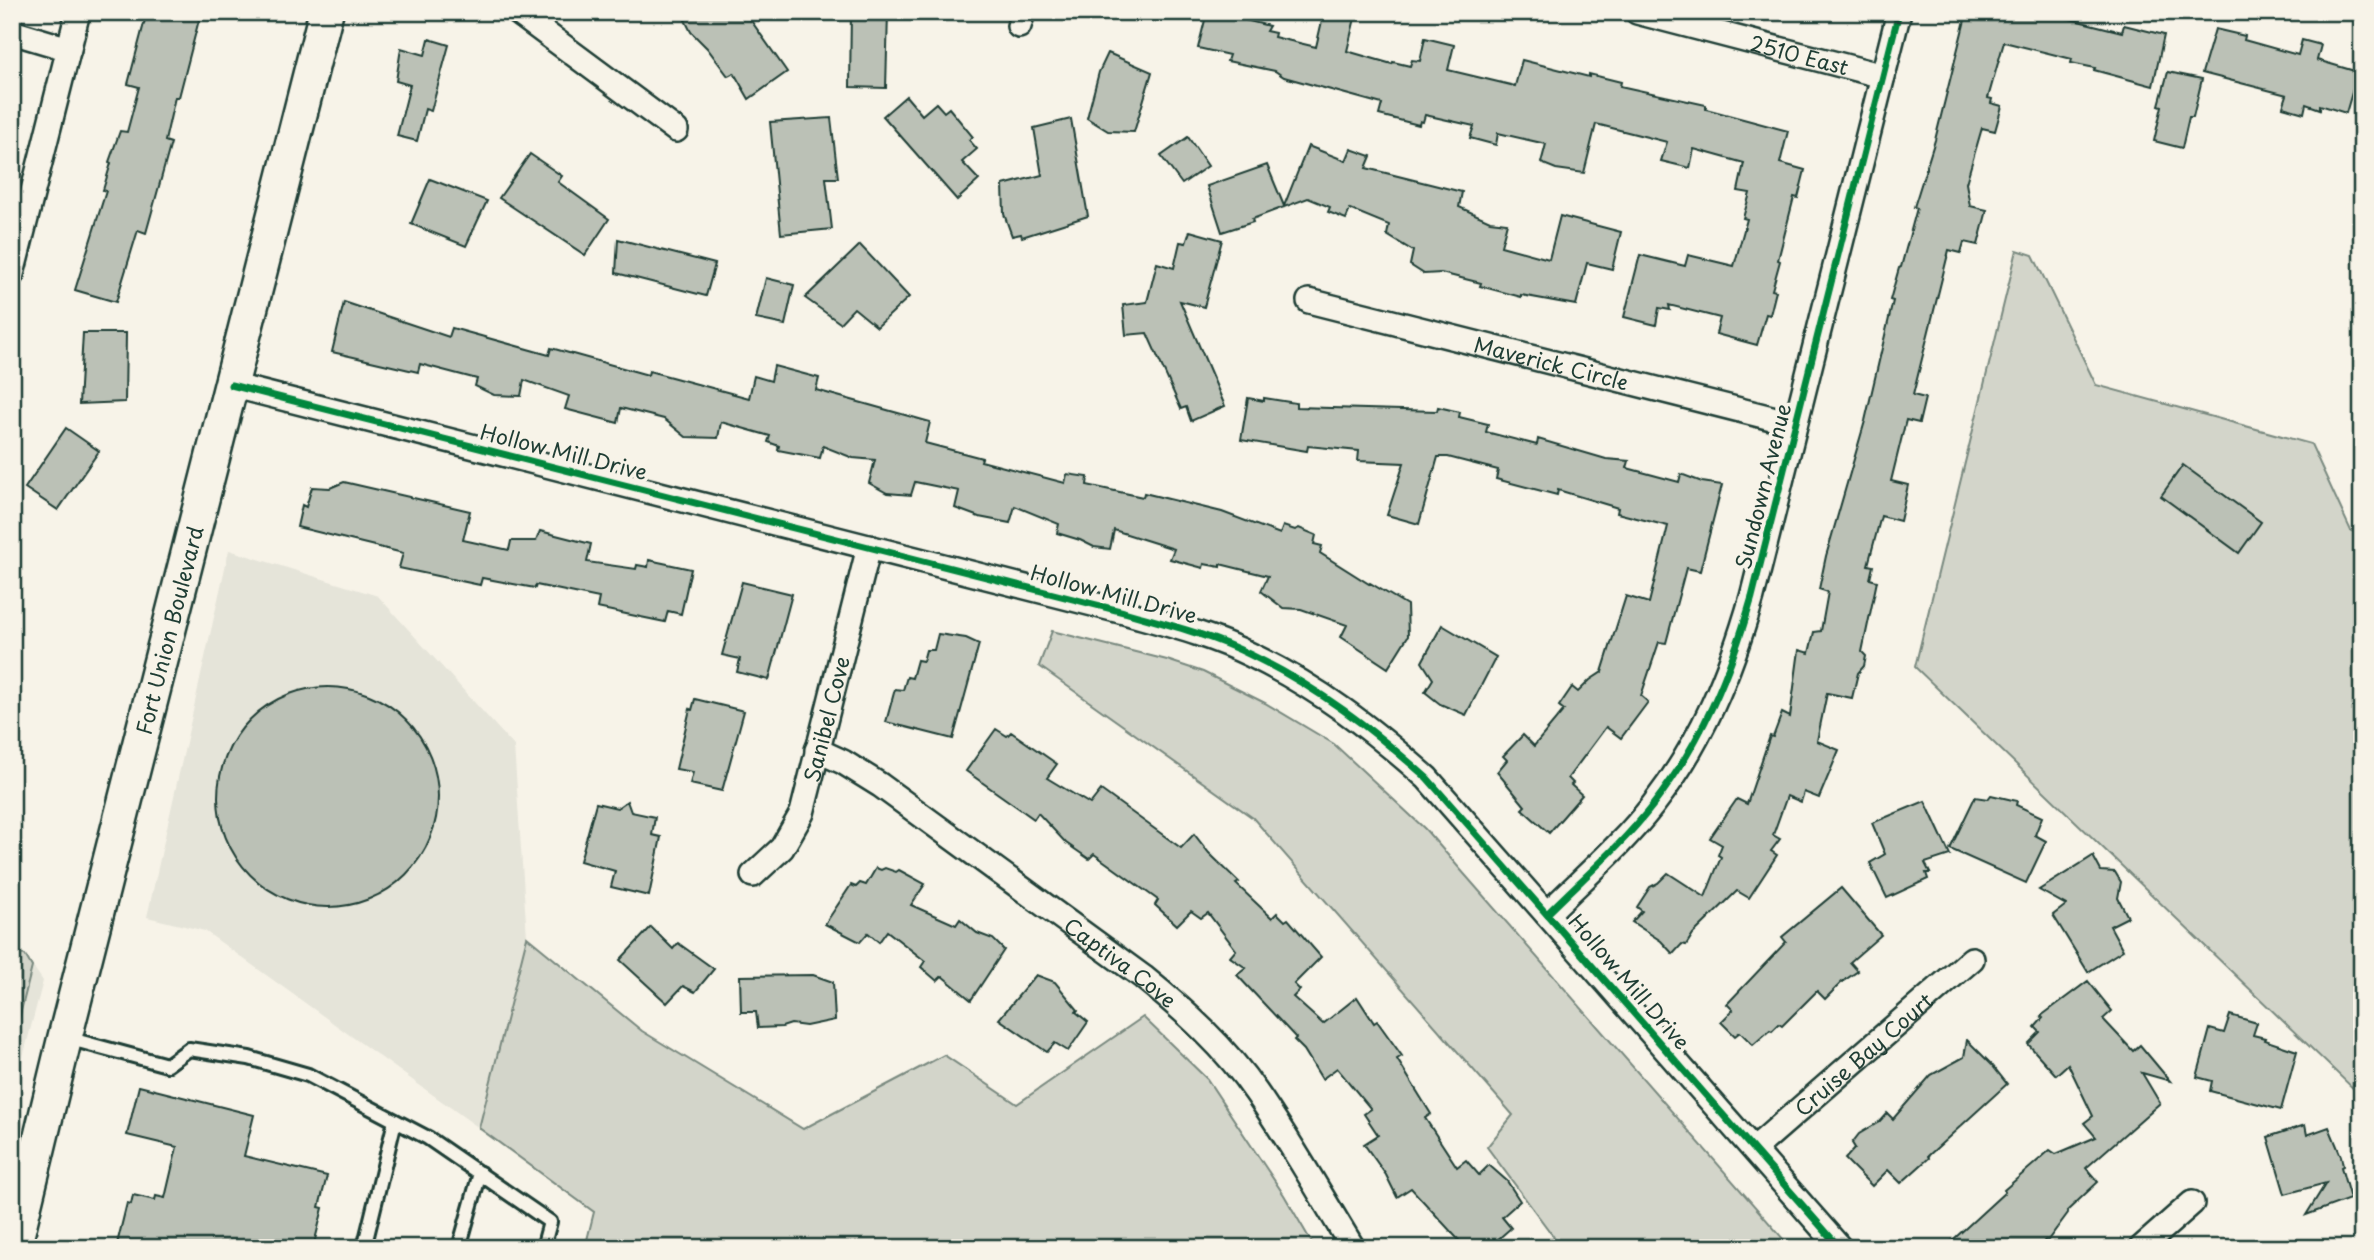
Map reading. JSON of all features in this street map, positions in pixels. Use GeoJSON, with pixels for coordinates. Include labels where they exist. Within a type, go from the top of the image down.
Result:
{"type":"FeatureCollection","features":[{"type":"Feature","properties":{"kind":"main road","name":"Fort Union Boulevard"},"geometry":{"type":"LineString","coordinates":[[14,1248],[65,1037],[326,12]]}},
{"type":"Feature","properties":{"kind":"street"},"geometry":{"type":"LineString","coordinates":[[12,274],[78,12]]}},
{"type":"Feature","properties":{"kind":"street"},"geometry":{"type":"LineString","coordinates":[[517,12],[676,130]]}},
{"type":"Feature","properties":{"kind":"street","name":"2510 East"},"geometry":{"type":"LineString","coordinates":[[1637,12],[1883,76]]}},
{"type":"Feature","properties":{"kind":"street","name":"Sundown Avenue"},"geometry":{"type":"LineString","coordinates":[[1548,914],[1615,848],[1653,805],[1685,759],[1712,709],[1735,655],[1899,12]]}},
{"type":"Feature","properties":{"kind":"street"},"geometry":{"type":"LineString","coordinates":[[12,32],[69,48]]}},
{"type":"Feature","properties":{"kind":"street","name":"Maverick Circle"},"geometry":{"type":"LineString","coordinates":[[1309,301],[1796,424]]}},
{"type":"Feature","properties":{"kind":"street","name":"Hollow Mill Drive"},"geometry":{"type":"LineString","coordinates":[[231,385],[1187,630],[1249,654],[1298,680],[1371,729],[1427,778],[1840,1248]]}},
{"type":"Feature","properties":{"kind":"street","name":"Sanibel Cove"},"geometry":{"type":"LineString","coordinates":[[753,875],[782,848],[802,813],[869,547]]}},
{"type":"Feature","properties":{"kind":"street","name":"Captiva Cove"},"geometry":{"type":"LineString","coordinates":[[817,750],[880,785],[1143,978],[1185,1012],[1256,1091],[1353,1248]]}},
{"type":"Feature","properties":{"kind":"street","name":"Cruise Bay Court"},"geometry":{"type":"LineString","coordinates":[[1754,1149],[1972,959]]}},
{"type":"Feature","properties":{"kind":"street"},"geometry":{"type":"LineString","coordinates":[[2141,1248],[2192,1203]]}},
{"type":"Feature","properties":{"kind":"lane"},"geometry":{"type":"LineString","coordinates":[[65,1037],[167,1065],[189,1049],[249,1058],[308,1075],[428,1138],[550,1222],[544,1248]]}},
{"type":"Feature","properties":{"kind":"lane"},"geometry":{"type":"LineString","coordinates":[[364,1248],[395,1121]]}},
{"type":"Feature","properties":{"kind":"lane"},"geometry":{"type":"LineString","coordinates":[[459,1248],[480,1173]]}},
{"type":"Feature","properties":{"kind":"shaded area"},"geometry":{"type":"Polygon","coordinates":[[[2017,250],[2033,255],[2096,385],[2311,444],[2351,531],[2362,534],[2362,1097],[1915,667],[2017,250]]]}},
{"type":"Feature","properties":{"kind":"shaded area"},"geometry":{"type":"Polygon","coordinates":[[[229,550],[378,596],[514,746],[527,937],[479,1128],[205,931],[147,917],[229,550]]]}},
{"type":"Feature","properties":{"kind":"shaded area"},"geometry":{"type":"Polygon","coordinates":[[[1052,631],[1167,660],[1203,672],[1265,703],[1334,744],[1425,829],[1791,1248],[1562,1248],[1487,1147],[1513,1115],[1253,818],[1039,666],[1052,631]]]}},
{"type":"Feature","properties":{"kind":"shaded area"},"geometry":{"type":"Polygon","coordinates":[[[527,937],[642,1031],[803,1129],[944,1055],[1017,1104],[1143,1017],[1207,1079],[1284,1195],[1315,1248],[585,1248],[594,1212],[479,1128],[527,937]]]}},
{"type":"Feature","properties":{"kind":"shaded area"},"geometry":{"type":"Polygon","coordinates":[[[12,953],[25,955],[43,981],[12,1099],[12,953]]]}},
{"type":"Feature","properties":{"kind":"shaded area"},"geometry":{"type":"Polygon","coordinates":[[[12,953],[25,955],[32,967],[12,1047],[12,953]]]}},
{"type":"Feature","properties":{"kind":"building"},"geometry":{"type":"Polygon","coordinates":[[[147,12],[201,12],[179,97],[175,97],[165,141],[171,143],[146,233],[138,230],[116,302],[75,290],[106,191],[103,190],[111,163],[109,162],[120,131],[127,132],[139,87],[128,84],[147,12]]]}},
{"type":"Feature","properties":{"kind":"building"},"geometry":{"type":"Polygon","coordinates":[[[681,12],[745,12],[787,72],[749,99],[734,73],[728,76],[691,32],[681,12]]]}},
{"type":"Feature","properties":{"kind":"building"},"geometry":{"type":"Polygon","coordinates":[[[851,12],[888,12],[886,88],[850,87],[851,12]]]}},
{"type":"Feature","properties":{"kind":"building"},"geometry":{"type":"Polygon","coordinates":[[[1207,12],[1242,12],[1241,19],[1269,26],[1266,31],[1275,33],[1274,37],[1316,47],[1324,12],[1331,12],[1355,18],[1347,51],[1392,64],[1410,66],[1412,60],[1420,61],[1425,38],[1454,45],[1448,70],[1515,86],[1522,60],[1621,82],[1620,86],[1706,105],[1706,109],[1788,131],[1780,163],[1805,170],[1798,198],[1794,197],[1778,260],[1780,261],[1772,290],[1776,291],[1770,315],[1766,314],[1757,345],[1716,334],[1720,318],[1669,305],[1670,310],[1659,308],[1656,325],[1624,317],[1640,255],[1685,266],[1688,255],[1734,266],[1747,219],[1743,218],[1750,193],[1738,191],[1744,163],[1694,149],[1690,168],[1661,161],[1667,142],[1596,124],[1584,173],[1556,169],[1541,163],[1546,144],[1498,133],[1496,145],[1470,138],[1474,126],[1425,115],[1419,125],[1379,115],[1382,104],[1284,77],[1275,71],[1227,61],[1229,55],[1198,48],[1207,12]]]}},
{"type":"Feature","properties":{"kind":"building"},"geometry":{"type":"Polygon","coordinates":[[[1967,12],[2042,12],[2122,32],[2124,25],[2164,35],[2153,86],[2071,63],[2072,59],[2004,42],[1988,98],[1992,99],[1991,103],[2002,106],[1995,131],[1982,128],[1966,183],[1970,206],[1987,210],[1978,245],[1964,242],[1961,253],[1949,250],[1913,395],[1925,398],[1919,423],[1906,420],[1891,481],[1908,485],[1900,521],[1881,516],[1868,565],[1873,566],[1870,579],[1877,581],[1862,652],[1866,656],[1864,666],[1858,673],[1852,698],[1827,693],[1817,741],[1839,750],[1819,798],[1804,792],[1801,802],[1787,796],[1773,835],[1780,839],[1771,851],[1777,855],[1749,898],[1737,891],[1693,934],[1686,945],[1682,944],[1673,954],[1661,941],[1632,922],[1642,911],[1637,907],[1650,887],[1668,873],[1705,897],[1721,857],[1718,855],[1722,845],[1710,838],[1737,799],[1747,804],[1770,736],[1773,737],[1782,713],[1790,717],[1799,650],[1809,653],[1814,632],[1821,631],[1828,592],[1819,589],[1826,556],[1865,421],[1893,301],[1890,300],[1917,208],[1914,207],[1935,140],[1967,12]]]}},
{"type":"Feature","properties":{"kind":"building"},"geometry":{"type":"Polygon","coordinates":[[[2215,29],[2245,36],[2244,40],[2298,55],[2302,40],[2321,45],[2317,60],[2358,72],[2346,113],[2306,104],[2304,113],[2283,107],[2287,95],[2202,73],[2215,29]]]}},
{"type":"Feature","properties":{"kind":"building"},"geometry":{"type":"Polygon","coordinates":[[[429,39],[449,45],[431,111],[425,109],[417,141],[397,136],[410,85],[396,81],[401,48],[425,55],[429,39]]]}},
{"type":"Feature","properties":{"kind":"building"},"geometry":{"type":"Polygon","coordinates":[[[1108,53],[1152,72],[1134,132],[1108,131],[1087,118],[1099,72],[1108,53]]]}},
{"type":"Feature","properties":{"kind":"building"},"geometry":{"type":"Polygon","coordinates":[[[2168,72],[2202,79],[2182,148],[2154,141],[2162,106],[2159,105],[2168,72]]]}},
{"type":"Feature","properties":{"kind":"building"},"geometry":{"type":"Polygon","coordinates":[[[906,96],[922,115],[936,103],[944,112],[949,108],[973,137],[969,140],[977,149],[962,162],[979,180],[957,200],[883,116],[906,96]]]}},
{"type":"Feature","properties":{"kind":"building"},"geometry":{"type":"Polygon","coordinates":[[[831,118],[838,178],[826,178],[832,229],[781,234],[770,122],[831,118]]]}},
{"type":"Feature","properties":{"kind":"building"},"geometry":{"type":"Polygon","coordinates":[[[1071,119],[1088,216],[1022,237],[1021,234],[1012,236],[1004,214],[1003,185],[1042,175],[1034,128],[1071,119]]]}},
{"type":"Feature","properties":{"kind":"building"},"geometry":{"type":"Polygon","coordinates":[[[1188,137],[1208,166],[1182,184],[1161,156],[1188,137]]]}},
{"type":"Feature","properties":{"kind":"building"},"geometry":{"type":"Polygon","coordinates":[[[1308,146],[1346,161],[1351,149],[1371,156],[1366,168],[1462,192],[1459,207],[1490,221],[1507,223],[1501,246],[1549,259],[1560,216],[1621,232],[1612,269],[1587,263],[1576,305],[1521,297],[1441,273],[1424,274],[1410,265],[1413,251],[1387,235],[1389,225],[1350,209],[1346,219],[1328,212],[1330,207],[1308,198],[1222,232],[1207,186],[1267,165],[1284,206],[1308,146]]]}},
{"type":"Feature","properties":{"kind":"building"},"geometry":{"type":"Polygon","coordinates":[[[530,154],[562,176],[558,182],[609,219],[585,255],[499,198],[530,154]]]}},
{"type":"Feature","properties":{"kind":"building"},"geometry":{"type":"Polygon","coordinates":[[[430,179],[487,201],[466,246],[411,224],[430,179]]]}},
{"type":"Feature","properties":{"kind":"building"},"geometry":{"type":"Polygon","coordinates":[[[1190,231],[1222,240],[1204,307],[1180,301],[1225,406],[1191,421],[1186,407],[1181,409],[1147,333],[1126,335],[1123,305],[1147,302],[1157,263],[1174,268],[1180,242],[1186,243],[1190,231]]]}},
{"type":"Feature","properties":{"kind":"building"},"geometry":{"type":"Polygon","coordinates":[[[618,239],[715,264],[706,296],[616,273],[618,239]]]}},
{"type":"Feature","properties":{"kind":"building"},"geometry":{"type":"Polygon","coordinates":[[[860,245],[909,297],[877,327],[854,308],[840,323],[805,298],[860,245]]]}},
{"type":"Feature","properties":{"kind":"building"},"geometry":{"type":"Polygon","coordinates":[[[766,278],[794,285],[785,325],[756,319],[766,278]]]}},
{"type":"Feature","properties":{"kind":"building"},"geometry":{"type":"Polygon","coordinates":[[[344,302],[449,337],[452,328],[549,355],[551,348],[648,375],[649,371],[749,398],[754,376],[771,381],[774,366],[819,378],[816,390],[930,422],[925,443],[982,458],[981,461],[1065,483],[1067,474],[1088,477],[1087,485],[1143,497],[1144,493],[1222,512],[1280,534],[1283,526],[1295,530],[1299,528],[1316,535],[1314,544],[1322,546],[1320,553],[1407,605],[1408,636],[1388,668],[1341,637],[1347,625],[1301,609],[1283,608],[1261,591],[1268,576],[1220,564],[1220,567],[1204,564],[1203,568],[1170,559],[1174,549],[1114,530],[1110,549],[1094,547],[1057,533],[1059,524],[1015,506],[1010,523],[979,517],[955,508],[959,491],[915,482],[911,495],[887,493],[869,483],[875,460],[853,458],[823,446],[820,458],[778,450],[779,446],[768,442],[770,436],[721,422],[718,438],[686,437],[664,419],[621,408],[618,423],[565,409],[569,396],[524,380],[521,396],[494,395],[475,386],[477,379],[420,364],[418,372],[332,352],[344,302]]]}},
{"type":"Feature","properties":{"kind":"building"},"geometry":{"type":"Polygon","coordinates":[[[83,333],[126,333],[125,402],[79,404],[83,333]]]}},
{"type":"Feature","properties":{"kind":"building"},"geometry":{"type":"Polygon","coordinates":[[[1248,398],[1296,403],[1296,407],[1437,411],[1438,407],[1460,412],[1459,417],[1488,424],[1486,432],[1537,445],[1538,439],[1606,459],[1629,461],[1627,468],[1679,482],[1681,474],[1702,482],[1722,485],[1700,571],[1686,568],[1666,643],[1659,642],[1641,696],[1648,702],[1621,738],[1606,727],[1568,778],[1573,783],[1571,785],[1582,795],[1549,833],[1522,809],[1525,806],[1497,772],[1507,760],[1503,756],[1523,735],[1534,746],[1564,710],[1559,706],[1572,687],[1578,692],[1602,672],[1626,596],[1649,603],[1668,526],[1617,513],[1618,508],[1558,490],[1557,495],[1496,479],[1498,470],[1448,457],[1438,457],[1419,524],[1387,515],[1404,463],[1358,461],[1359,451],[1308,446],[1307,451],[1241,440],[1248,398]]]}},
{"type":"Feature","properties":{"kind":"building"},"geometry":{"type":"Polygon","coordinates":[[[66,428],[99,451],[58,510],[25,488],[66,428]]]}},
{"type":"Feature","properties":{"kind":"building"},"geometry":{"type":"Polygon","coordinates":[[[2183,465],[2261,522],[2239,553],[2161,496],[2183,465]]]}},
{"type":"Feature","properties":{"kind":"building"},"geometry":{"type":"Polygon","coordinates":[[[344,482],[470,511],[463,540],[509,550],[511,541],[536,541],[540,531],[591,544],[587,562],[636,569],[637,565],[648,567],[649,560],[691,569],[681,614],[668,611],[665,622],[597,608],[599,598],[536,585],[535,588],[482,578],[480,585],[399,568],[403,553],[297,527],[302,505],[306,507],[312,487],[330,488],[344,482]]]}},
{"type":"Feature","properties":{"kind":"building"},"geometry":{"type":"Polygon","coordinates":[[[742,582],[792,594],[769,680],[737,672],[740,659],[722,655],[742,582]]]}},
{"type":"Feature","properties":{"kind":"building"},"geometry":{"type":"Polygon","coordinates":[[[1442,625],[1496,657],[1466,715],[1440,704],[1425,692],[1433,679],[1422,662],[1442,625]]]}},
{"type":"Feature","properties":{"kind":"building"},"geometry":{"type":"Polygon","coordinates":[[[938,634],[966,638],[979,644],[953,739],[886,722],[895,689],[903,690],[907,677],[912,678],[917,660],[923,661],[926,650],[934,650],[938,634]]]}},
{"type":"Feature","properties":{"kind":"building"},"geometry":{"type":"Polygon","coordinates":[[[328,687],[349,689],[380,700],[406,719],[425,745],[436,776],[436,818],[425,849],[406,875],[380,894],[349,905],[328,907],[307,905],[276,894],[250,875],[231,849],[220,818],[218,797],[220,776],[231,745],[250,719],[276,700],[307,689],[328,687]]]}},
{"type":"Feature","properties":{"kind":"building"},"geometry":{"type":"Polygon","coordinates":[[[695,699],[744,711],[722,791],[690,784],[693,772],[676,769],[690,709],[692,710],[695,699]]]}},
{"type":"Feature","properties":{"kind":"building"},"geometry":{"type":"Polygon","coordinates":[[[996,729],[1007,736],[1011,732],[1057,764],[1047,778],[1090,804],[1101,790],[1181,848],[1194,834],[1239,882],[1236,884],[1272,918],[1277,913],[1285,921],[1288,919],[1321,957],[1294,984],[1300,990],[1293,997],[1323,1024],[1357,997],[1374,1023],[1377,1021],[1402,1056],[1397,1059],[1431,1114],[1425,1118],[1457,1167],[1466,1160],[1479,1175],[1489,1165],[1507,1181],[1520,1201],[1502,1217],[1511,1228],[1488,1248],[1466,1248],[1411,1188],[1397,1197],[1386,1175],[1364,1144],[1378,1135],[1364,1114],[1371,1109],[1337,1068],[1322,1079],[1304,1050],[1294,1040],[1296,1038],[1237,975],[1246,968],[1230,957],[1236,950],[1208,913],[1201,918],[1191,911],[1177,925],[1155,905],[1158,900],[1094,854],[1089,859],[1066,843],[1038,813],[1034,819],[966,771],[996,729]]]}},
{"type":"Feature","properties":{"kind":"building"},"geometry":{"type":"Polygon","coordinates":[[[1991,795],[2017,801],[2016,805],[2042,817],[2035,835],[2046,841],[2026,883],[1950,849],[1975,797],[1988,799],[1991,795]]]}},
{"type":"Feature","properties":{"kind":"building"},"geometry":{"type":"Polygon","coordinates":[[[627,801],[631,812],[655,817],[652,835],[661,837],[649,896],[611,887],[615,871],[580,861],[596,803],[617,808],[627,801]]]}},
{"type":"Feature","properties":{"kind":"building"},"geometry":{"type":"Polygon","coordinates":[[[1925,801],[1950,855],[1925,863],[1930,873],[1926,873],[1928,879],[1887,898],[1870,863],[1885,854],[1872,823],[1925,801]]]}},
{"type":"Feature","properties":{"kind":"building"},"geometry":{"type":"Polygon","coordinates":[[[2093,856],[2101,871],[2115,872],[2121,882],[2118,898],[2128,917],[2110,926],[2123,950],[2088,972],[2053,915],[2066,905],[2039,890],[2093,856]]]}},
{"type":"Feature","properties":{"kind":"building"},"geometry":{"type":"Polygon","coordinates":[[[876,868],[896,872],[899,870],[925,884],[911,905],[956,925],[960,919],[977,933],[993,939],[1004,950],[971,1000],[942,976],[937,981],[921,967],[925,961],[887,931],[879,942],[868,933],[860,942],[825,924],[851,885],[866,885],[876,868]]]}},
{"type":"Feature","properties":{"kind":"building"},"geometry":{"type":"Polygon","coordinates":[[[1841,888],[1881,935],[1850,962],[1858,971],[1825,999],[1817,991],[1782,1026],[1779,1024],[1753,1045],[1740,1032],[1735,1036],[1721,1022],[1733,1010],[1727,1004],[1786,942],[1782,937],[1841,888]]]}},
{"type":"Feature","properties":{"kind":"building"},"geometry":{"type":"Polygon","coordinates":[[[651,927],[673,949],[678,943],[714,969],[695,992],[683,986],[667,1003],[620,960],[651,927]]]}},
{"type":"Feature","properties":{"kind":"building"},"geometry":{"type":"Polygon","coordinates":[[[813,975],[833,982],[835,1020],[806,1026],[791,1024],[758,1028],[756,1012],[741,1012],[740,976],[813,975]]]}},
{"type":"Feature","properties":{"kind":"building"},"geometry":{"type":"Polygon","coordinates":[[[1036,975],[1055,982],[1078,1010],[1076,1012],[1088,1022],[1068,1051],[1055,1043],[1047,1052],[999,1019],[1036,975]]]}},
{"type":"Feature","properties":{"kind":"building"},"geometry":{"type":"Polygon","coordinates":[[[2088,981],[2112,1011],[2103,1019],[2133,1051],[2140,1045],[2170,1081],[2142,1073],[2160,1103],[2086,1168],[2098,1182],[2067,1211],[2048,1240],[2039,1248],[1944,1248],[2050,1150],[2056,1154],[2096,1137],[2084,1123],[2093,1116],[2068,1064],[2056,1075],[2028,1044],[2040,1032],[2035,1027],[2043,1018],[2041,1016],[2088,981]]]}},
{"type":"Feature","properties":{"kind":"building"},"geometry":{"type":"Polygon","coordinates":[[[2230,1015],[2257,1023],[2253,1035],[2297,1051],[2281,1110],[2210,1091],[2212,1081],[2197,1077],[2210,1029],[2224,1033],[2230,1015]]]}},
{"type":"Feature","properties":{"kind":"building"},"geometry":{"type":"Polygon","coordinates":[[[1967,1040],[2007,1084],[1901,1183],[1888,1170],[1872,1186],[1845,1159],[1855,1148],[1852,1143],[1859,1134],[1879,1122],[1887,1113],[1893,1119],[1931,1075],[1964,1057],[1967,1040]]]}},
{"type":"Feature","properties":{"kind":"building"},"geometry":{"type":"Polygon","coordinates":[[[139,1086],[254,1115],[244,1156],[327,1176],[319,1207],[323,1208],[313,1248],[116,1248],[127,1203],[131,1204],[133,1195],[155,1200],[156,1196],[165,1198],[177,1147],[127,1135],[139,1086]]]}},
{"type":"Feature","properties":{"kind":"building"},"geometry":{"type":"Polygon","coordinates":[[[2305,1125],[2307,1135],[2329,1127],[2341,1156],[2341,1167],[2350,1199],[2306,1215],[2326,1183],[2285,1194],[2268,1137],[2305,1125]]]}},
{"type":"Feature","properties":{"kind":"cycle path"},"geometry":{"type":"LineString","coordinates":[[1547,914],[1615,848],[1653,805],[1686,757],[1724,680],[1752,597],[1899,12]]}},
{"type":"Feature","properties":{"kind":"cycle path"},"geometry":{"type":"LineString","coordinates":[[231,385],[1124,612],[1188,630],[1276,668],[1344,710],[1427,778],[1840,1248]]}}]}
